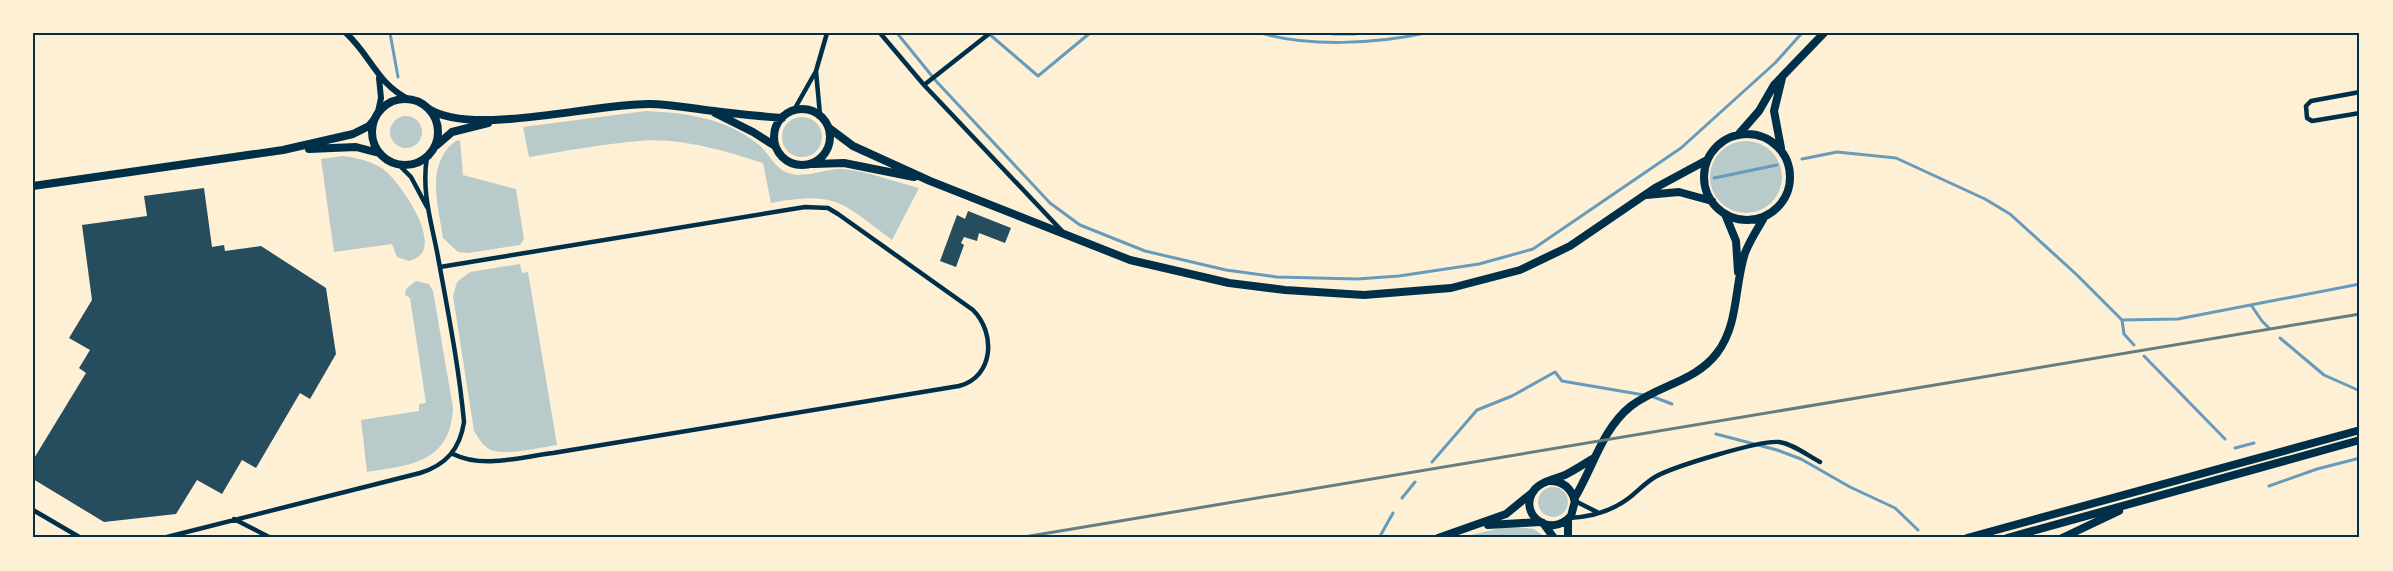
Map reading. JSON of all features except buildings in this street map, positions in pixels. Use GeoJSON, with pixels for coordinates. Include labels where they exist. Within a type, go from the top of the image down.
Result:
{"type":"FeatureCollection","features":[{"type":"Feature","properties":{"kind":"highway"},"geometry":{"type":"LineString","coordinates":[[1967,538],[2360,430]]}},
{"type":"Feature","properties":{"kind":"highway"},"geometry":{"type":"LineString","coordinates":[[2007,538],[2360,440]]}},
{"type":"Feature","properties":{"kind":"highway"},"geometry":{"type":"LineString","coordinates":[[1438,538],[1506,514],[1533,492]]}},
{"type":"Feature","properties":{"kind":"highway"},"geometry":{"type":"LineString","coordinates":[[2062,538],[2152,497]]}},
{"type":"Feature","properties":{"kind":"highway"},"geometry":{"type":"LineString","coordinates":[[1470,528],[1512,522],[1541,523]]}},
{"type":"Feature","properties":{"kind":"main road"},"geometry":{"type":"LineString","coordinates":[[775,146],[775,128],[782,118],[794,110],[805,109],[820,115],[829,128],[853,146],[930,181],[1130,260],[1202,278],[1285,290],[1364,295],[1451,288],[1520,270],[1570,246],[1642,196],[1707,160],[1717,146],[1738,135],[1756,116],[1770,90],[1824,33]]}},
{"type":"Feature","properties":{"kind":"main road"},"geometry":{"type":"LineString","coordinates":[[1568,538],[1569,518],[1575,500],[1587,478],[1594,458],[1615,422],[1644,397],[1689,377],[1708,364],[1726,338],[1734,318],[1738,283],[1745,253],[1765,216],[1780,205],[1788,191],[1790,170],[1781,150],[1774,111],[1782,77]]}},
{"type":"Feature","properties":{"kind":"main road"},"geometry":{"type":"LineString","coordinates":[[33,186],[283,150],[352,134],[369,126],[376,116],[392,102],[410,100],[441,115],[458,118],[502,120]]}},
{"type":"Feature","properties":{"kind":"main road"},"geometry":{"type":"LineString","coordinates":[[283,150],[356,147],[379,153],[391,163],[399,165],[419,163],[452,132],[502,120],[603,107],[647,104],[678,105],[711,111],[782,118]]}},
{"type":"Feature","properties":{"kind":"main road"},"geometry":{"type":"LineString","coordinates":[[429,109],[438,128],[438,139],[434,149]]}},
{"type":"Feature","properties":{"kind":"main road"},"geometry":{"type":"LineString","coordinates":[[711,111],[775,146],[786,161],[804,166],[844,163],[930,181]]}},
{"type":"Feature","properties":{"kind":"main road"},"geometry":{"type":"LineString","coordinates":[[376,116],[372,137],[379,153]]}},
{"type":"Feature","properties":{"kind":"main road"},"geometry":{"type":"LineString","coordinates":[[813,164],[827,152],[830,143],[829,128]]}},
{"type":"Feature","properties":{"kind":"main road"},"geometry":{"type":"LineString","coordinates":[[1738,135],[1759,135],[1781,150]]}},
{"type":"Feature","properties":{"kind":"main road"},"geometry":{"type":"LineString","coordinates":[[1707,160],[1704,183],[1712,201],[1725,214],[1736,242],[1738,283]]}},
{"type":"Feature","properties":{"kind":"main road"},"geometry":{"type":"LineString","coordinates":[[1642,196],[1679,192],[1712,201]]}},
{"type":"Feature","properties":{"kind":"main road"},"geometry":{"type":"LineString","coordinates":[[1725,214],[1742,219],[1765,216]]}},
{"type":"Feature","properties":{"kind":"main road"},"geometry":{"type":"LineString","coordinates":[[1554,538],[1531,508],[1530,500],[1533,492],[1539,485],[1594,458]]}},
{"type":"Feature","properties":{"kind":"main road"},"geometry":{"type":"LineString","coordinates":[[1550,481],[1565,484],[1575,500]]}},
{"type":"Feature","properties":{"kind":"main road"},"geometry":{"type":"LineString","coordinates":[[1541,523],[1556,525],[1569,518]]}},
{"type":"Feature","properties":{"kind":"street"},"geometry":{"type":"LineString","coordinates":[[346,33],[368,59],[379,77],[394,91],[410,100]]}},
{"type":"Feature","properties":{"kind":"street"},"geometry":{"type":"LineString","coordinates":[[794,110],[816,71],[827,33]]}},
{"type":"Feature","properties":{"kind":"street"},"geometry":{"type":"LineString","coordinates":[[880,33],[924,85],[1064,233]]}},
{"type":"Feature","properties":{"kind":"street"},"geometry":{"type":"LineString","coordinates":[[924,85],[990,33]]}},
{"type":"Feature","properties":{"kind":"street"},"geometry":{"type":"LineString","coordinates":[[1333,33],[1356,33]]}},
{"type":"Feature","properties":{"kind":"street"},"geometry":{"type":"LineString","coordinates":[[816,71],[820,115]]}},
{"type":"Feature","properties":{"kind":"street"},"geometry":{"type":"LineString","coordinates":[[376,116],[381,98],[379,77]]}},
{"type":"Feature","properties":{"kind":"street"},"geometry":{"type":"LineString","coordinates":[[2360,92],[2311,101],[2306,106],[2307,118],[2312,121],[2360,113]]}},
{"type":"Feature","properties":{"kind":"street"},"geometry":{"type":"LineString","coordinates":[[164,538],[431,470],[453,454],[462,434],[464,422],[440,267],[428,209],[425,179],[427,157]]}},
{"type":"Feature","properties":{"kind":"street"},"geometry":{"type":"LineString","coordinates":[[399,165],[411,177],[428,209]]}},
{"type":"Feature","properties":{"kind":"street"},"geometry":{"type":"LineString","coordinates":[[440,267],[805,207],[821,207],[838,214],[973,310],[983,322],[989,346],[982,372],[975,379],[959,386],[553,453],[485,462],[465,460],[453,454]]}},
{"type":"Feature","properties":{"kind":"street"},"geometry":{"type":"LineString","coordinates":[[1569,518],[1599,513],[1622,503],[1649,481],[1666,472],[1761,442],[1780,442],[1789,445],[1820,462]]}},
{"type":"Feature","properties":{"kind":"street"},"geometry":{"type":"LineString","coordinates":[[1575,500],[1582,506],[1599,513]]}},
{"type":"Feature","properties":{"kind":"street"},"geometry":{"type":"LineString","coordinates":[[33,510],[81,538]]}},
{"type":"Feature","properties":{"kind":"street"},"geometry":{"type":"LineString","coordinates":[[234,519],[271,538]]}},
{"type":"Feature","properties":{"kind":"shaded area"},"geometry":{"type":"Polygon","coordinates":[[[646,111],[676,113],[720,123],[759,145],[779,168],[795,175],[843,169],[871,174],[919,188],[892,240],[849,208],[825,199],[811,198],[771,203],[763,163],[702,146],[670,141],[639,141],[529,157],[523,127],[646,111]]]}},
{"type":"Feature","properties":{"kind":"shaded area"},"geometry":{"type":"Polygon","coordinates":[[[406,116],[418,120],[422,132],[418,144],[406,148],[394,144],[390,132],[394,120],[406,116]]]}},
{"type":"Feature","properties":{"kind":"shaded area"},"geometry":{"type":"Polygon","coordinates":[[[802,117],[816,123],[822,137],[816,151],[802,157],[788,151],[782,137],[788,123],[802,117]]]}},
{"type":"Feature","properties":{"kind":"shaded area"},"geometry":{"type":"Polygon","coordinates":[[[460,140],[463,175],[516,189],[524,239],[520,245],[468,253],[458,252],[443,238],[436,180],[442,158],[448,148],[460,140]]]}},
{"type":"Feature","properties":{"kind":"shaded area"},"geometry":{"type":"Polygon","coordinates":[[[1746,141],[1766,147],[1776,157],[1782,177],[1776,197],[1766,207],[1746,213],[1726,207],[1716,197],[1710,177],[1716,157],[1726,147],[1746,141]]]}},
{"type":"Feature","properties":{"kind":"shaded area"},"geometry":{"type":"Polygon","coordinates":[[[343,156],[379,166],[390,175],[405,195],[419,219],[425,242],[423,251],[415,259],[409,261],[397,257],[392,244],[334,252],[321,159],[343,156]]]}},
{"type":"Feature","properties":{"kind":"shaded area"},"geometry":{"type":"Polygon","coordinates":[[[520,264],[522,273],[528,272],[557,445],[504,452],[489,449],[474,431],[453,296],[457,282],[470,272],[520,264]]]}},
{"type":"Feature","properties":{"kind":"shaded area"},"geometry":{"type":"Polygon","coordinates":[[[416,281],[429,284],[433,291],[453,408],[450,426],[436,451],[425,458],[399,467],[367,472],[361,420],[419,411],[419,404],[426,403],[410,298],[405,295],[406,289],[416,281]]]}},
{"type":"Feature","properties":{"kind":"shaded area"},"geometry":{"type":"Polygon","coordinates":[[[1553,487],[1559,488],[1567,496],[1567,508],[1559,516],[1553,517],[1547,516],[1539,508],[1538,502],[1539,496],[1547,488],[1553,487]]]}},
{"type":"Feature","properties":{"kind":"shaded area"},"geometry":{"type":"Polygon","coordinates":[[[1508,526],[1534,529],[1546,538],[1459,538],[1508,526]]]}},
{"type":"Feature","properties":{"kind":"waterway"},"geometry":{"type":"LineString","coordinates":[[390,33],[398,77]]}},
{"type":"Feature","properties":{"kind":"waterway"},"geometry":{"type":"LineString","coordinates":[[897,33],[936,81],[1050,203],[1080,225],[1145,251],[1226,270],[1277,277],[1357,279],[1399,276],[1479,264],[1533,249],[1681,148],[1775,63],[1802,33]]}},
{"type":"Feature","properties":{"kind":"waterway"},"geometry":{"type":"LineString","coordinates":[[988,33],[1038,76],[1090,33]]}},
{"type":"Feature","properties":{"kind":"waterway"},"geometry":{"type":"LineString","coordinates":[[1261,33],[1321,42],[1364,42],[1425,33]]}},
{"type":"Feature","properties":{"kind":"waterway"},"geometry":{"type":"LineString","coordinates":[[1802,159],[1837,152],[1896,158],[1985,199],[2010,214],[2122,320],[2178,319],[2360,284]]}},
{"type":"Feature","properties":{"kind":"waterway"},"geometry":{"type":"LineString","coordinates":[[1714,178],[1777,165]]}},
{"type":"Feature","properties":{"kind":"waterway"},"geometry":{"type":"LineString","coordinates":[[2251,305],[2269,328]]}},
{"type":"Feature","properties":{"kind":"waterway"},"geometry":{"type":"LineString","coordinates":[[2122,320],[2124,334],[2134,345]]}},
{"type":"Feature","properties":{"kind":"waterway"},"geometry":{"type":"LineString","coordinates":[[2280,338],[2324,375],[2360,391]]}},
{"type":"Feature","properties":{"kind":"waterway"},"geometry":{"type":"LineString","coordinates":[[2144,356],[2225,439]]}},
{"type":"Feature","properties":{"kind":"waterway"},"geometry":{"type":"LineString","coordinates":[[1432,462],[1477,410],[1512,396],[1555,372],[1562,381],[1644,395]]}},
{"type":"Feature","properties":{"kind":"waterway"},"geometry":{"type":"LineString","coordinates":[[1651,396],[1672,404]]}},
{"type":"Feature","properties":{"kind":"waterway"},"geometry":{"type":"LineString","coordinates":[[1716,434],[1777,450],[1801,459],[1850,487],[1895,508],[1918,530]]}},
{"type":"Feature","properties":{"kind":"waterway"},"geometry":{"type":"LineString","coordinates":[[2235,448],[2254,443]]}},
{"type":"Feature","properties":{"kind":"waterway"},"geometry":{"type":"LineString","coordinates":[[2269,486],[2317,469],[2360,458]]}},
{"type":"Feature","properties":{"kind":"waterway"},"geometry":{"type":"LineString","coordinates":[[1402,498],[1415,482]]}},
{"type":"Feature","properties":{"kind":"waterway"},"geometry":{"type":"LineString","coordinates":[[1379,538],[1393,513]]}},
{"type":"Feature","properties":{"kind":"railway"},"geometry":{"type":"LineString","coordinates":[[1018,538],[2360,314]]}}]}
